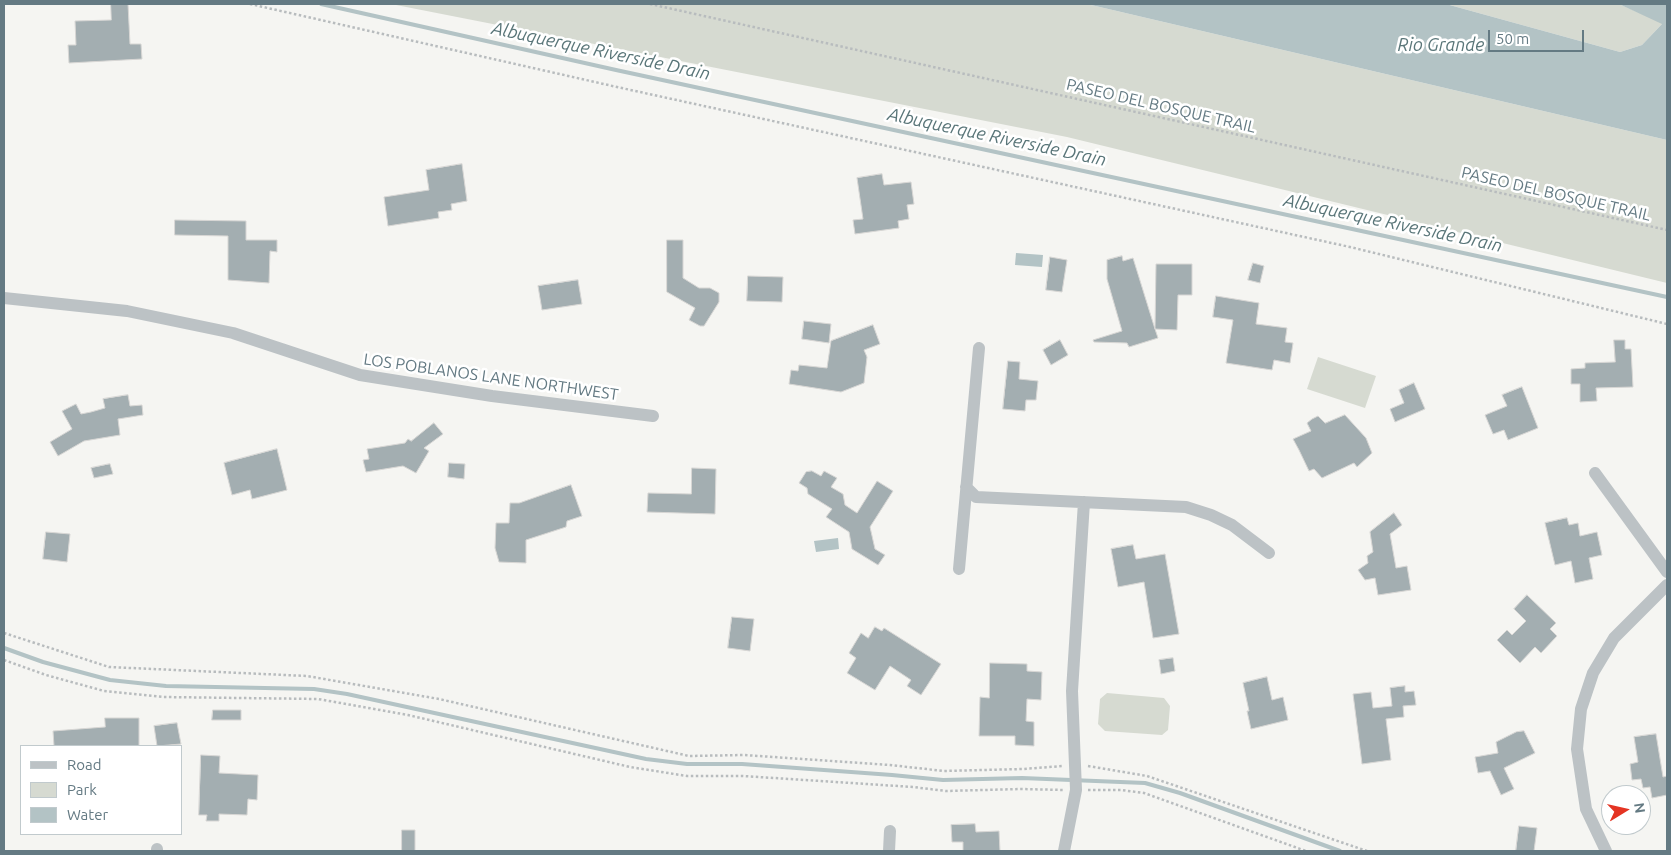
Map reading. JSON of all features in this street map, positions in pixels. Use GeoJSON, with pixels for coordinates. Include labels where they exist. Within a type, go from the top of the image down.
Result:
{"type":"FeatureCollection","features":[{"type":"Feature","properties":{"kind":"street","name":"LOS POBLANOS LANE NORTHWEST"},"geometry":{"type":"LineString","coordinates":[[4,298],[127,311],[233,333],[360,376],[492,396],[653,416]]}},
{"type":"Feature","properties":{"kind":"street"},"geometry":{"type":"LineString","coordinates":[[959,569],[979,348]]}},
{"type":"Feature","properties":{"kind":"street"},"geometry":{"type":"LineString","coordinates":[[1595,473],[1667,572]]}},
{"type":"Feature","properties":{"kind":"street"},"geometry":{"type":"LineString","coordinates":[[966,487],[976,497],[1186,507],[1211,515],[1232,525],[1269,553]]}},
{"type":"Feature","properties":{"kind":"street"},"geometry":{"type":"LineString","coordinates":[[1064,851],[1076,790],[1072,691],[1084,502]]}},
{"type":"Feature","properties":{"kind":"street"},"geometry":{"type":"LineString","coordinates":[[1606,851],[1586,809],[1577,749],[1581,709],[1593,673],[1614,638],[1667,585]]}},
{"type":"Feature","properties":{"kind":"street"},"geometry":{"type":"LineString","coordinates":[[889,851],[890,831]]}},
{"type":"Feature","properties":{"kind":"path"},"geometry":{"type":"LineString","coordinates":[[250,4],[607,85],[1350,247],[1667,324]]}},
{"type":"Feature","properties":{"kind":"path","name":"PASEO DEL BOSQUE TRAIL"},"geometry":{"type":"LineString","coordinates":[[650,4],[1667,230]]}},
{"type":"Feature","properties":{"kind":"path"},"geometry":{"type":"LineString","coordinates":[[4,633],[109,667],[307,676],[439,699],[689,756],[744,755],[944,770],[1024,769],[1076,765],[1147,776],[1367,851]]}},
{"type":"Feature","properties":{"kind":"path"},"geometry":{"type":"LineString","coordinates":[[4,660],[46,675],[104,691],[163,697],[318,699],[408,715],[630,767],[687,776],[743,776],[913,787],[946,791],[1022,789],[1121,790],[1144,793],[1306,851]]}},
{"type":"Feature","properties":{"kind":"green space"},"geometry":{"type":"Polygon","coordinates":[[[391,4],[1087,4],[1667,140],[1667,283],[1067,137],[391,4]]]}},
{"type":"Feature","properties":{"kind":"green space"},"geometry":{"type":"Polygon","coordinates":[[[1446,4],[1619,4],[1663,23],[1642,45],[1620,52],[1446,4]]]}},
{"type":"Feature","properties":{"kind":"green space"},"geometry":{"type":"Polygon","coordinates":[[[1318,357],[1376,376],[1365,408],[1307,389],[1318,357]]]}},
{"type":"Feature","properties":{"kind":"green space"},"geometry":{"type":"Polygon","coordinates":[[[1107,693],[1164,698],[1170,706],[1168,730],[1162,735],[1105,731],[1098,724],[1100,699],[1107,693]]]}},
{"type":"Feature","properties":{"kind":"water","name":"Rio Grande"},"geometry":{"type":"Polygon","coordinates":[[[1087,4],[1446,4],[1620,52],[1642,45],[1662,24],[1619,4],[1667,4],[1667,140],[1087,4]]]}},
{"type":"Feature","properties":{"kind":"water"},"geometry":{"type":"Polygon","coordinates":[[[1016,253],[1043,255],[1042,267],[1015,265],[1016,253]]]}},
{"type":"Feature","properties":{"kind":"water"},"geometry":{"type":"Polygon","coordinates":[[[838,538],[839,549],[816,552],[814,541],[838,538]]]}},
{"type":"Feature","properties":{"kind":"building"},"geometry":{"type":"Polygon","coordinates":[[[111,4],[128,4],[130,44],[141,44],[142,59],[69,63],[68,45],[76,45],[75,21],[111,20],[111,4]]]}},
{"type":"Feature","properties":{"kind":"building"},"geometry":{"type":"Polygon","coordinates":[[[462,164],[467,201],[451,204],[452,210],[438,212],[439,218],[388,226],[384,197],[429,190],[426,170],[462,164]]]}},
{"type":"Feature","properties":{"kind":"building"},"geometry":{"type":"Polygon","coordinates":[[[882,174],[884,185],[911,182],[914,204],[907,205],[909,219],[898,221],[899,228],[855,234],[853,220],[863,219],[857,178],[882,174]]]}},
{"type":"Feature","properties":{"kind":"building"},"geometry":{"type":"Polygon","coordinates":[[[175,220],[246,221],[246,240],[277,240],[277,252],[270,251],[269,283],[228,280],[228,236],[175,235],[175,220]]]}},
{"type":"Feature","properties":{"kind":"building"},"geometry":{"type":"Polygon","coordinates":[[[667,240],[683,240],[683,278],[699,288],[710,288],[719,293],[719,302],[704,326],[689,320],[695,308],[667,292],[667,240]]]}},
{"type":"Feature","properties":{"kind":"building"},"geometry":{"type":"Polygon","coordinates":[[[1122,256],[1123,261],[1133,258],[1158,338],[1129,347],[1127,343],[1094,342],[1093,340],[1122,331],[1107,279],[1107,260],[1122,256]]]}},
{"type":"Feature","properties":{"kind":"building"},"geometry":{"type":"Polygon","coordinates":[[[1050,257],[1067,260],[1062,292],[1046,290],[1050,257]]]}},
{"type":"Feature","properties":{"kind":"building"},"geometry":{"type":"Polygon","coordinates":[[[1253,263],[1264,266],[1260,283],[1248,280],[1253,263]]]}},
{"type":"Feature","properties":{"kind":"building"},"geometry":{"type":"Polygon","coordinates":[[[1156,264],[1192,264],[1192,295],[1178,295],[1177,330],[1155,329],[1156,264]]]}},
{"type":"Feature","properties":{"kind":"building"},"geometry":{"type":"Polygon","coordinates":[[[748,276],[783,277],[782,302],[747,301],[748,276]]]}},
{"type":"Feature","properties":{"kind":"building"},"geometry":{"type":"Polygon","coordinates":[[[578,280],[582,304],[542,310],[538,286],[578,280]]]}},
{"type":"Feature","properties":{"kind":"building"},"geometry":{"type":"Polygon","coordinates":[[[1216,296],[1259,303],[1256,324],[1287,328],[1285,342],[1293,343],[1290,363],[1274,360],[1272,370],[1226,363],[1233,320],[1213,317],[1216,296]]]}},
{"type":"Feature","properties":{"kind":"building"},"geometry":{"type":"Polygon","coordinates":[[[804,321],[831,324],[829,343],[802,339],[804,321]]]}},
{"type":"Feature","properties":{"kind":"building"},"geometry":{"type":"Polygon","coordinates":[[[873,325],[880,344],[864,350],[867,357],[864,383],[841,392],[789,384],[791,370],[798,371],[799,365],[827,368],[831,341],[873,325]]]}},
{"type":"Feature","properties":{"kind":"building"},"geometry":{"type":"Polygon","coordinates":[[[1060,340],[1068,355],[1051,365],[1043,350],[1060,340]]]}},
{"type":"Feature","properties":{"kind":"building"},"geometry":{"type":"Polygon","coordinates":[[[1614,340],[1625,340],[1625,349],[1631,349],[1633,387],[1596,388],[1597,401],[1580,402],[1580,384],[1571,384],[1571,369],[1585,368],[1585,363],[1615,362],[1614,340]]]}},
{"type":"Feature","properties":{"kind":"building"},"geometry":{"type":"Polygon","coordinates":[[[1008,361],[1020,362],[1019,379],[1038,381],[1036,400],[1026,400],[1025,411],[1003,409],[1008,361]]]}},
{"type":"Feature","properties":{"kind":"building"},"geometry":{"type":"Polygon","coordinates":[[[1414,383],[1425,409],[1395,422],[1390,409],[1404,403],[1399,390],[1414,383]]]}},
{"type":"Feature","properties":{"kind":"building"},"geometry":{"type":"Polygon","coordinates":[[[1522,387],[1538,428],[1508,440],[1504,430],[1493,434],[1485,415],[1507,406],[1502,395],[1522,387]]]}},
{"type":"Feature","properties":{"kind":"building"},"geometry":{"type":"Polygon","coordinates":[[[128,395],[130,406],[142,405],[143,415],[118,419],[120,435],[84,441],[58,456],[50,442],[72,429],[62,411],[76,404],[81,414],[91,412],[105,408],[103,399],[128,395]]]}},
{"type":"Feature","properties":{"kind":"building"},"geometry":{"type":"Polygon","coordinates":[[[1345,415],[1366,438],[1372,453],[1357,467],[1354,463],[1322,478],[1314,469],[1309,471],[1293,439],[1311,431],[1307,423],[1318,416],[1325,423],[1345,415]]]}},
{"type":"Feature","properties":{"kind":"building"},"geometry":{"type":"Polygon","coordinates":[[[434,423],[443,434],[424,448],[429,451],[416,473],[403,466],[366,472],[363,460],[369,459],[367,449],[405,443],[408,439],[411,441],[434,423]]]}},
{"type":"Feature","properties":{"kind":"building"},"geometry":{"type":"Polygon","coordinates":[[[277,449],[287,490],[252,499],[250,490],[232,495],[224,463],[277,449]]]}},
{"type":"Feature","properties":{"kind":"building"},"geometry":{"type":"Polygon","coordinates":[[[449,463],[465,464],[464,479],[448,477],[449,463]]]}},
{"type":"Feature","properties":{"kind":"building"},"geometry":{"type":"Polygon","coordinates":[[[110,464],[113,474],[94,478],[91,468],[110,464]]]}},
{"type":"Feature","properties":{"kind":"building"},"geometry":{"type":"Polygon","coordinates":[[[692,468],[716,469],[715,514],[647,512],[648,493],[691,494],[692,468]]]}},
{"type":"Feature","properties":{"kind":"building"},"geometry":{"type":"Polygon","coordinates":[[[812,471],[821,476],[824,471],[837,478],[831,487],[843,494],[845,505],[857,513],[877,481],[893,491],[870,527],[875,549],[885,555],[878,565],[852,549],[849,532],[826,517],[832,509],[808,494],[807,488],[799,483],[806,472],[812,471]]]}},
{"type":"Feature","properties":{"kind":"building"},"geometry":{"type":"Polygon","coordinates":[[[571,485],[582,516],[567,521],[566,527],[526,540],[526,563],[499,562],[495,548],[496,523],[509,523],[510,503],[519,503],[571,485]]]}},
{"type":"Feature","properties":{"kind":"building"},"geometry":{"type":"Polygon","coordinates":[[[1394,513],[1402,525],[1390,534],[1396,568],[1407,566],[1411,590],[1378,595],[1375,578],[1365,580],[1358,570],[1368,563],[1367,556],[1373,552],[1370,532],[1394,513]]]}},
{"type":"Feature","properties":{"kind":"building"},"geometry":{"type":"Polygon","coordinates":[[[1567,518],[1569,525],[1578,523],[1580,536],[1597,532],[1602,555],[1589,558],[1593,579],[1575,583],[1571,561],[1555,565],[1545,523],[1567,518]]]}},
{"type":"Feature","properties":{"kind":"building"},"geometry":{"type":"Polygon","coordinates":[[[46,532],[70,534],[67,562],[43,559],[46,532]]]}},
{"type":"Feature","properties":{"kind":"building"},"geometry":{"type":"Polygon","coordinates":[[[1133,545],[1136,559],[1165,554],[1179,634],[1153,638],[1144,582],[1118,587],[1111,549],[1133,545]]]}},
{"type":"Feature","properties":{"kind":"building"},"geometry":{"type":"Polygon","coordinates":[[[1527,595],[1556,623],[1550,629],[1557,636],[1541,653],[1535,647],[1520,663],[1497,640],[1507,630],[1512,635],[1526,621],[1514,609],[1527,595]]]}},
{"type":"Feature","properties":{"kind":"building"},"geometry":{"type":"Polygon","coordinates":[[[732,617],[754,619],[750,651],[728,648],[732,617]]]}},
{"type":"Feature","properties":{"kind":"building"},"geometry":{"type":"Polygon","coordinates":[[[875,627],[882,631],[884,628],[941,664],[921,695],[907,686],[911,680],[890,666],[875,690],[847,673],[856,658],[849,653],[861,633],[868,638],[875,627]]]}},
{"type":"Feature","properties":{"kind":"building"},"geometry":{"type":"Polygon","coordinates":[[[1173,658],[1175,671],[1161,674],[1159,660],[1173,658]]]}},
{"type":"Feature","properties":{"kind":"building"},"geometry":{"type":"Polygon","coordinates":[[[990,663],[1027,664],[1027,671],[1042,672],[1041,700],[1027,699],[1026,721],[1034,722],[1034,746],[1015,745],[1015,736],[979,736],[980,697],[989,698],[990,663]]]}},
{"type":"Feature","properties":{"kind":"building"},"geometry":{"type":"Polygon","coordinates":[[[1267,677],[1272,700],[1283,697],[1288,720],[1251,729],[1243,683],[1267,677]]]}},
{"type":"Feature","properties":{"kind":"building"},"geometry":{"type":"Polygon","coordinates":[[[1405,686],[1405,692],[1414,691],[1416,705],[1403,706],[1404,717],[1386,719],[1391,760],[1362,764],[1353,694],[1371,692],[1373,708],[1392,706],[1390,688],[1405,686]]]}},
{"type":"Feature","properties":{"kind":"building"},"geometry":{"type":"Polygon","coordinates":[[[213,710],[241,710],[241,720],[212,720],[213,710]]]}},
{"type":"Feature","properties":{"kind":"building"},"geometry":{"type":"Polygon","coordinates":[[[105,718],[139,718],[139,745],[54,745],[53,731],[105,727],[105,718]]]}},
{"type":"Feature","properties":{"kind":"building"},"geometry":{"type":"Polygon","coordinates":[[[177,723],[181,744],[157,745],[154,726],[177,723]]]}},
{"type":"Feature","properties":{"kind":"building"},"geometry":{"type":"Polygon","coordinates":[[[1524,731],[1535,753],[1504,768],[1514,789],[1501,795],[1490,771],[1478,773],[1475,757],[1498,753],[1496,742],[1516,732],[1524,731]]]}},
{"type":"Feature","properties":{"kind":"building"},"geometry":{"type":"Polygon","coordinates":[[[1656,734],[1663,777],[1667,776],[1667,795],[1652,798],[1651,785],[1642,785],[1641,779],[1632,780],[1630,764],[1638,762],[1634,737],[1656,734]]]}},
{"type":"Feature","properties":{"kind":"building"},"geometry":{"type":"Polygon","coordinates":[[[201,755],[220,756],[219,773],[258,775],[257,800],[248,799],[247,815],[219,814],[219,821],[206,821],[207,815],[199,815],[201,755]]]}},
{"type":"Feature","properties":{"kind":"building"},"geometry":{"type":"Polygon","coordinates":[[[975,824],[976,832],[999,831],[1000,851],[963,851],[963,842],[952,842],[951,825],[975,824]]]}},
{"type":"Feature","properties":{"kind":"building"},"geometry":{"type":"Polygon","coordinates":[[[1519,826],[1537,828],[1534,851],[1516,851],[1519,826]]]}},
{"type":"Feature","properties":{"kind":"building"},"geometry":{"type":"Polygon","coordinates":[[[402,830],[415,830],[415,851],[402,851],[402,830]]]}},
{"type":"Feature","properties":{"kind":"waterway","name":"Albuquerque Riverside Drain"},"geometry":{"type":"LineString","coordinates":[[321,4],[616,70],[1667,297]]}},
{"type":"Feature","properties":{"kind":"waterway"},"geometry":{"type":"LineString","coordinates":[[4,648],[43,662],[110,680],[166,686],[314,689],[347,694],[646,759],[687,764],[742,764],[943,780],[1022,778],[1145,783],[1180,793],[1340,851]]}}]}
